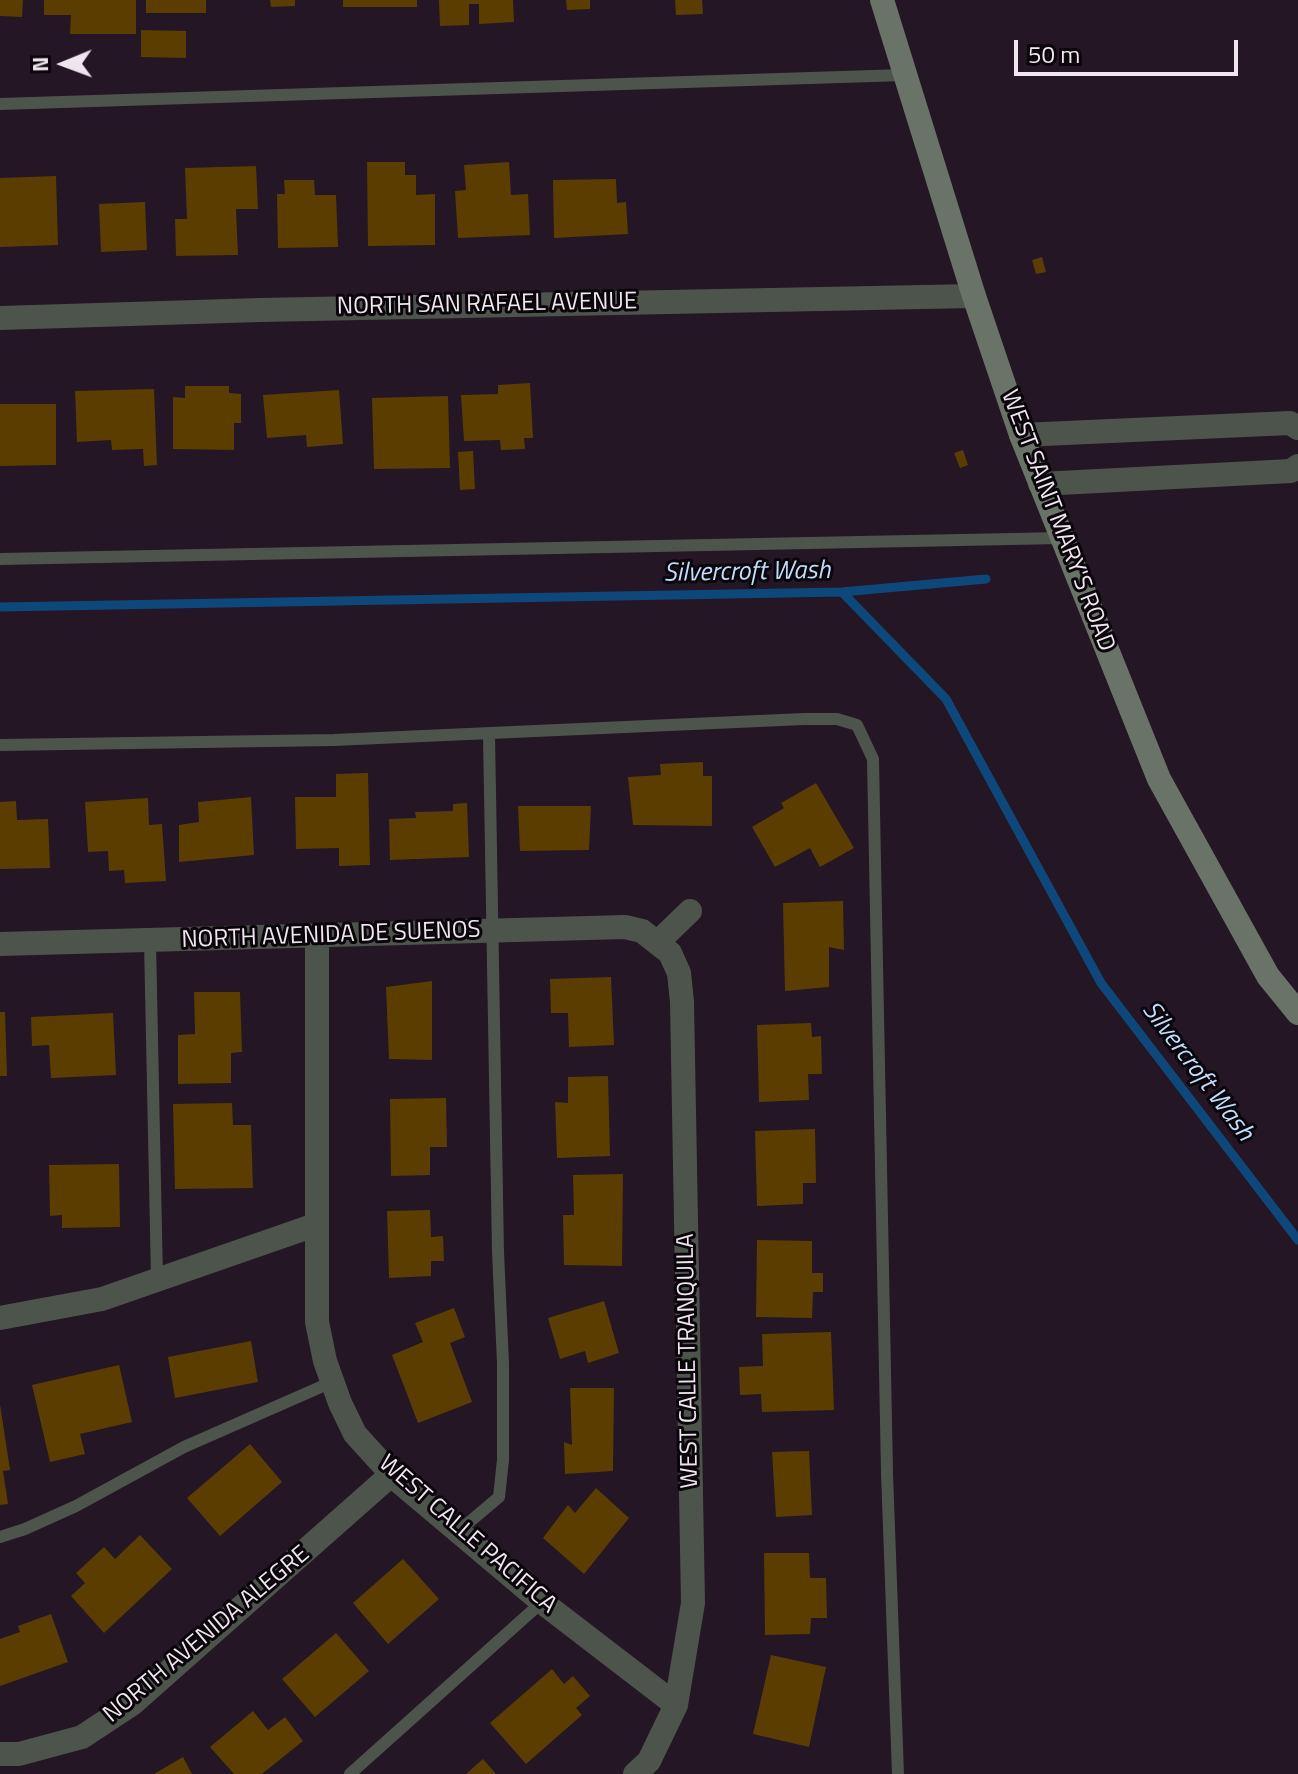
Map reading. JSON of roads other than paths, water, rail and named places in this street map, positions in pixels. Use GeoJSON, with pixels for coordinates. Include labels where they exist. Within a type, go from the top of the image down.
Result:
{"type":"FeatureCollection","features":[{"type":"Feature","properties":{"kind":"main road","name":"WEST SAINT MARY'S ROAD"},"geometry":{"type":"LineString","coordinates":[[882,0],[974,296],[1021,435],[1159,779],[1268,976],[1298,1013]]}},
{"type":"Feature","properties":{"kind":"street","name":"NORTH SAN RAFAEL AVENUE"},"geometry":{"type":"LineString","coordinates":[[0,318],[276,309],[974,296]]}},
{"type":"Feature","properties":{"kind":"street"},"geometry":{"type":"LineString","coordinates":[[1021,435],[1290,423],[1298,428]]}},
{"type":"Feature","properties":{"kind":"street"},"geometry":{"type":"LineString","coordinates":[[1040,484],[1291,471],[1298,466]]}},
{"type":"Feature","properties":{"kind":"street"},"geometry":{"type":"LineString","coordinates":[[658,942],[690,911]]}},
{"type":"Feature","properties":{"kind":"street","name":"NORTH AVENIDA DE SUENOS"},"geometry":{"type":"LineString","coordinates":[[0,944],[625,927],[642,931],[658,942]]}},
{"type":"Feature","properties":{"kind":"street","name":"WEST CALLE PACIFICA"},"geometry":{"type":"LineString","coordinates":[[317,937],[317,1322],[332,1382],[355,1434],[392,1474],[542,1602],[676,1705]]}},
{"type":"Feature","properties":{"kind":"street","name":"WEST CALLE TRANQUILA"},"geometry":{"type":"LineString","coordinates":[[635,1774],[649,1761],[676,1705],[693,1603],[683,1018],[679,973],[670,953],[658,942]]}},
{"type":"Feature","properties":{"kind":"street"},"geometry":{"type":"LineString","coordinates":[[0,1318],[102,1299],[315,1225]]}},
{"type":"Feature","properties":{"kind":"street","name":"NORTH AVENIDA ALEGRE"},"geometry":{"type":"LineString","coordinates":[[0,1754],[19,1754],[82,1737],[132,1704],[392,1474]]}},
{"type":"Feature","properties":{"kind":"lane"},"geometry":{"type":"LineString","coordinates":[[0,104],[904,75]]}},
{"type":"Feature","properties":{"kind":"lane"},"geometry":{"type":"LineString","coordinates":[[0,559],[1062,538]]}},
{"type":"Feature","properties":{"kind":"lane"},"geometry":{"type":"LineString","coordinates":[[0,745],[334,740],[837,719],[857,725],[873,759],[887,1473],[898,1774]]}},
{"type":"Feature","properties":{"kind":"lane"},"geometry":{"type":"LineString","coordinates":[[460,1530],[499,1497],[503,1460],[489,735]]}},
{"type":"Feature","properties":{"kind":"lane"},"geometry":{"type":"LineString","coordinates":[[150,942],[157,1279]]}},
{"type":"Feature","properties":{"kind":"lane"},"geometry":{"type":"LineString","coordinates":[[0,1537],[76,1506],[184,1447],[332,1382]]}},
{"type":"Feature","properties":{"kind":"lane"},"geometry":{"type":"LineString","coordinates":[[350,1774],[542,1602]]}},
{"type":"Feature","properties":{"kind":"waterway"},"geometry":{"type":"LineString","coordinates":[[842,592],[986,579]]}},
{"type":"Feature","properties":{"kind":"waterway","name":"Silvercroft Wash"},"geometry":{"type":"LineString","coordinates":[[0,607],[842,592],[946,699],[1101,983],[1298,1240]]}}]}
